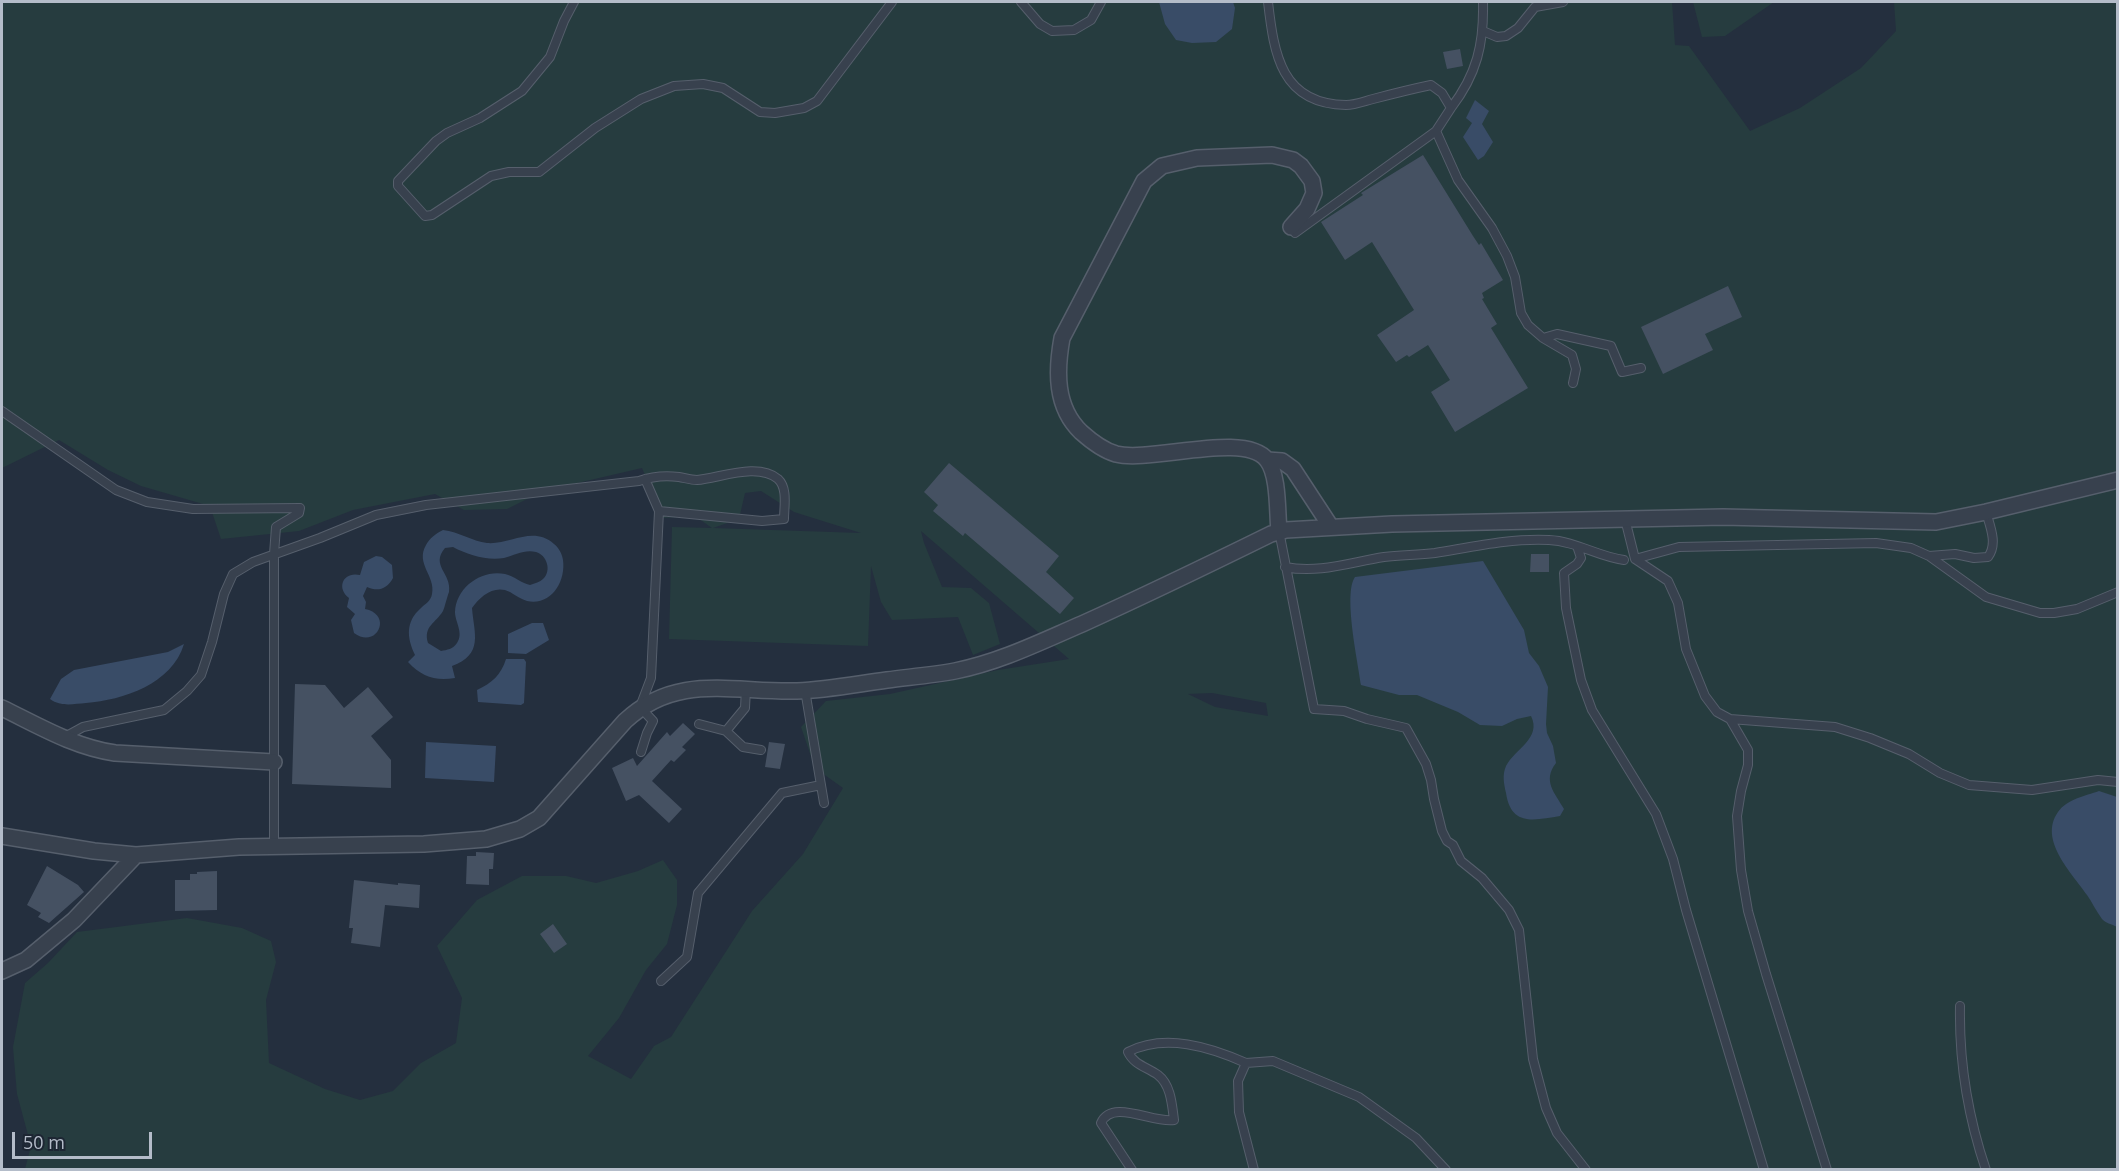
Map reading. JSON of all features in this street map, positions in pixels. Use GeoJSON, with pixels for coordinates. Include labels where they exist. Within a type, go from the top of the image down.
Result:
{"type":"FeatureCollection","features":[{"type":"Feature","properties":{"kind":"street"},"geometry":{"type":"LineString","coordinates":[[1279,531],[1275,479],[1267,460],[1254,450],[1230,447],[1133,455],[1115,454],[1094,444],[1074,425],[1063,404],[1058,382],[1058,359],[1062,338],[1144,181],[1162,166],[1197,158],[1272,155],[1293,160],[1312,180],[1314,193],[1307,209],[1293,230]]}},
{"type":"Feature","properties":{"kind":"street"},"geometry":{"type":"LineString","coordinates":[[1267,460],[1282,461],[1293,469],[1331,528]]}},
{"type":"Feature","properties":{"kind":"street"},"geometry":{"type":"LineString","coordinates":[[2,836],[94,851],[136,855],[274,847],[424,844],[486,839],[520,829],[539,818],[624,721],[640,707],[666,694],[716,688],[805,690],[954,671],[1007,657],[1279,531],[1723,517],[1936,522],[2118,480]]}},
{"type":"Feature","properties":{"kind":"street"},"geometry":{"type":"LineString","coordinates":[[2,708],[93,750],[273,762]]}},
{"type":"Feature","properties":{"kind":"street"},"geometry":{"type":"LineString","coordinates":[[2,971],[26,960],[74,920],[136,855]]}},
{"type":"Feature","properties":{"kind":"lane"},"geometry":{"type":"LineString","coordinates":[[573,2],[550,57],[522,91],[480,118],[447,133],[436,141],[398,181],[398,186],[425,216],[432,215],[491,176],[509,172],[539,172],[573,144],[617,114],[641,99],[674,86],[703,84],[723,88],[760,112],[775,113],[804,108],[817,101],[892,2]]}},
{"type":"Feature","properties":{"kind":"lane"},"geometry":{"type":"LineString","coordinates":[[1021,2],[1040,24],[1052,31],[1074,30],[1083,25],[1091,20],[1101,2]]}},
{"type":"Feature","properties":{"kind":"lane"},"geometry":{"type":"LineString","coordinates":[[1268,2],[1272,37],[1279,63],[1292,83],[1309,98],[1347,105],[1431,85],[1442,93],[1451,108]]}},
{"type":"Feature","properties":{"kind":"lane"},"geometry":{"type":"LineString","coordinates":[[1293,230],[1436,131],[1459,98],[1479,55],[1484,31],[1483,2]]}},
{"type":"Feature","properties":{"kind":"lane"},"geometry":{"type":"LineString","coordinates":[[1484,31],[1497,37],[1506,36],[1518,28],[1534,7],[1563,2]]}},
{"type":"Feature","properties":{"kind":"lane"},"geometry":{"type":"LineString","coordinates":[[1436,131],[1458,180],[1492,228],[1507,256],[1515,277],[1521,313],[1528,325],[1543,338],[1572,355],[1576,369],[1573,383]]}},
{"type":"Feature","properties":{"kind":"lane"},"geometry":{"type":"LineString","coordinates":[[1543,338],[1557,334],[1611,346],[1622,372],[1641,368]]}},
{"type":"Feature","properties":{"kind":"lane"},"geometry":{"type":"LineString","coordinates":[[2,411],[116,490],[147,502],[193,510],[300,508],[299,513],[276,527],[274,554],[274,847]]}},
{"type":"Feature","properties":{"kind":"lane"},"geometry":{"type":"LineString","coordinates":[[63,738],[84,727],[164,710],[187,691],[201,675],[224,594],[233,574],[253,562],[376,514],[426,505],[645,479],[655,475],[695,480],[731,472],[747,472],[768,474],[779,479],[784,487],[784,519],[762,521],[659,512]]}},
{"type":"Feature","properties":{"kind":"lane"},"geometry":{"type":"LineString","coordinates":[[641,752],[653,721],[640,707],[651,678],[659,512],[645,479]]}},
{"type":"Feature","properties":{"kind":"lane"},"geometry":{"type":"LineString","coordinates":[[1929,556],[1955,554],[1974,558],[1988,557],[1992,552],[1993,541],[1986,512]]}},
{"type":"Feature","properties":{"kind":"lane"},"geometry":{"type":"LineString","coordinates":[[1625,519],[1635,559],[1668,580],[1678,603],[1686,649],[1705,696],[1717,712],[1730,719],[1835,727],[1909,754],[1940,773],[1969,785],[2032,790],[2098,780],[2118,782]]}},
{"type":"Feature","properties":{"kind":"lane"},"geometry":{"type":"LineString","coordinates":[[1279,531],[1314,709],[1344,711],[1366,719],[1406,728],[1426,764],[1442,831],[1447,841],[1453,846],[1461,861],[1482,878],[1509,910],[1519,930],[1533,1059],[1546,1108],[1557,1132],[1586,1170]]}},
{"type":"Feature","properties":{"kind":"lane"},"geometry":{"type":"LineString","coordinates":[[1285,567],[1302,570],[1343,566],[1384,557],[1519,541],[1551,540],[1577,546],[1613,559],[1624,560]]}},
{"type":"Feature","properties":{"kind":"lane"},"geometry":{"type":"LineString","coordinates":[[1635,559],[1679,547],[1876,543],[1911,548],[1929,556],[1986,597],[2040,613],[2077,609],[2118,592]]}},
{"type":"Feature","properties":{"kind":"lane"},"geometry":{"type":"LineString","coordinates":[[1577,546],[1581,558],[1577,564],[1564,573],[1566,608],[1581,680],[1592,710],[1656,814],[1673,859],[1686,910],[1764,1170]]}},
{"type":"Feature","properties":{"kind":"lane"},"geometry":{"type":"LineString","coordinates":[[726,730],[745,708],[746,688]]}},
{"type":"Feature","properties":{"kind":"lane"},"geometry":{"type":"LineString","coordinates":[[805,690],[824,803]]}},
{"type":"Feature","properties":{"kind":"lane"},"geometry":{"type":"LineString","coordinates":[[1730,719],[1748,750],[1748,765],[1737,816],[1741,870],[1748,911],[1827,1170]]}},
{"type":"Feature","properties":{"kind":"lane"},"geometry":{"type":"LineString","coordinates":[[699,724],[726,730],[743,747],[761,750]]}},
{"type":"Feature","properties":{"kind":"lane"},"geometry":{"type":"LineString","coordinates":[[661,981],[687,957],[698,893],[782,793],[821,786]]}},
{"type":"Feature","properties":{"kind":"lane"},"geometry":{"type":"LineString","coordinates":[[1960,1006],[1960,1038],[1966,1089],[1977,1144],[1986,1170]]}},
{"type":"Feature","properties":{"kind":"lane"},"geometry":{"type":"LineString","coordinates":[[1132,1170],[1101,1123],[1104,1117],[1110,1113],[1121,1112],[1136,1113],[1166,1121],[1174,1120],[1170,1094],[1160,1076],[1139,1064],[1130,1057],[1128,1052],[1136,1047],[1186,1043],[1225,1054],[1246,1063],[1273,1061],[1359,1097],[1416,1138],[1446,1170]]}},
{"type":"Feature","properties":{"kind":"lane"},"geometry":{"type":"LineString","coordinates":[[1246,1063],[1238,1081],[1239,1112],[1254,1170]]}},
{"type":"Feature","properties":{"kind":"green space"},"geometry":{"type":"Polygon","coordinates":[[[2,2],[1672,2],[1675,45],[1689,46],[1750,131],[1800,108],[1861,68],[1896,31],[1894,2],[2117,2],[2117,1169],[25,1169],[31,1146],[17,1094],[13,1047],[25,983],[48,963],[77,932],[187,918],[242,928],[271,941],[276,962],[266,1000],[269,1063],[325,1089],[360,1100],[393,1091],[421,1063],[456,1043],[462,998],[437,946],[477,900],[522,876],[566,876],[596,883],[638,871],[663,860],[677,880],[677,905],[667,944],[646,970],[619,1018],[588,1056],[631,1079],[654,1046],[671,1037],[752,911],[803,854],[843,788],[815,768],[801,727],[826,701],[890,694],[998,670],[1069,659],[921,531],[942,587],[971,588],[989,603],[1000,644],[973,655],[958,617],[892,620],[881,602],[871,566],[868,646],[669,639],[672,527],[712,528],[695,516],[663,518],[642,468],[543,491],[507,509],[464,510],[435,494],[353,510],[299,531],[221,539],[210,506],[141,486],[108,470],[59,440],[2,468],[2,2]],[[761,491],[745,493],[739,519],[713,528],[861,533],[794,512],[761,491]],[[1212,693],[1188,694],[1215,707],[1268,716],[1266,703],[1212,693]]]}},
{"type":"Feature","properties":{"kind":"green space"},"geometry":{"type":"Polygon","coordinates":[[[1693,2],[1774,2],[1725,36],[1702,37],[1693,2]]]}},
{"type":"Feature","properties":{"kind":"water"},"geometry":{"type":"Polygon","coordinates":[[[1159,2],[1233,2],[1235,8],[1232,29],[1216,42],[1192,43],[1176,40],[1165,24],[1159,2]]]}},
{"type":"Feature","properties":{"kind":"water"},"geometry":{"type":"Polygon","coordinates":[[[1475,100],[1489,111],[1482,124],[1493,142],[1484,156],[1478,160],[1463,137],[1472,123],[1466,118],[1475,100]]]}},
{"type":"Feature","properties":{"kind":"water"},"geometry":{"type":"Polygon","coordinates":[[[443,530],[487,543],[538,536],[556,546],[563,560],[559,584],[550,596],[543,600],[527,601],[499,589],[479,599],[472,608],[475,635],[473,649],[469,656],[452,666],[455,678],[448,679],[424,674],[408,662],[415,655],[409,636],[412,619],[432,594],[423,552],[429,540],[443,530]],[[453,547],[445,548],[441,554],[440,565],[448,580],[449,592],[443,611],[429,629],[427,637],[428,643],[441,651],[452,648],[459,639],[455,616],[456,603],[465,588],[472,582],[479,577],[496,573],[508,575],[530,585],[542,580],[548,568],[543,556],[532,551],[491,559],[453,547]]]}},
{"type":"Feature","properties":{"kind":"water"},"geometry":{"type":"Polygon","coordinates":[[[376,556],[382,557],[392,565],[393,578],[388,585],[382,588],[367,587],[363,596],[366,602],[365,609],[374,612],[380,624],[375,634],[362,637],[354,633],[351,620],[355,614],[347,607],[349,598],[342,585],[349,576],[360,575],[364,562],[376,556]]]}},
{"type":"Feature","properties":{"kind":"water"},"geometry":{"type":"Polygon","coordinates":[[[1483,561],[1524,630],[1529,653],[1539,666],[1548,687],[1546,724],[1556,763],[1552,769],[1550,781],[1564,809],[1560,816],[1526,819],[1513,812],[1509,804],[1504,783],[1505,769],[1533,731],[1531,716],[1502,726],[1480,725],[1458,712],[1417,695],[1399,695],[1361,685],[1350,598],[1355,577],[1483,561]]]}},
{"type":"Feature","properties":{"kind":"water"},"geometry":{"type":"Polygon","coordinates":[[[532,623],[543,623],[549,640],[526,654],[508,653],[508,634],[532,623]]]}},
{"type":"Feature","properties":{"kind":"water"},"geometry":{"type":"Polygon","coordinates":[[[184,644],[169,670],[130,694],[100,701],[72,704],[58,703],[50,699],[61,679],[74,670],[168,652],[184,644]]]}},
{"type":"Feature","properties":{"kind":"water"},"geometry":{"type":"Polygon","coordinates":[[[506,659],[524,659],[526,662],[524,703],[521,705],[478,702],[477,690],[495,678],[506,659]]]}},
{"type":"Feature","properties":{"kind":"water"},"geometry":{"type":"Polygon","coordinates":[[[426,742],[496,746],[494,782],[425,778],[426,742]]]}},
{"type":"Feature","properties":{"kind":"water"},"geometry":{"type":"Polygon","coordinates":[[[2099,791],[2117,797],[2117,927],[2102,919],[2059,856],[2052,834],[2053,823],[2058,812],[2066,804],[2099,791]]]}},
{"type":"Feature","properties":{"kind":"building"},"geometry":{"type":"Polygon","coordinates":[[[1460,49],[1463,66],[1447,69],[1443,52],[1460,49]]]}},
{"type":"Feature","properties":{"kind":"building"},"geometry":{"type":"Polygon","coordinates":[[[1423,155],[1503,280],[1482,293],[1484,298],[1482,299],[1497,324],[1491,328],[1528,388],[1455,432],[1431,392],[1450,380],[1428,345],[1396,362],[1377,335],[1414,310],[1372,242],[1345,260],[1321,222],[1363,195],[1361,193],[1423,155]]]}},
{"type":"Feature","properties":{"kind":"building"},"geometry":{"type":"Polygon","coordinates":[[[1728,286],[1742,317],[1705,334],[1713,350],[1663,374],[1641,327],[1728,286]]]}},
{"type":"Feature","properties":{"kind":"building"},"geometry":{"type":"Polygon","coordinates":[[[949,463],[1059,556],[1046,572],[1074,598],[1060,614],[965,533],[963,536],[933,511],[938,505],[924,492],[949,463]]]}},
{"type":"Feature","properties":{"kind":"building"},"geometry":{"type":"Polygon","coordinates":[[[1531,554],[1549,554],[1549,572],[1530,572],[1531,554]]]}},
{"type":"Feature","properties":{"kind":"building"},"geometry":{"type":"Polygon","coordinates":[[[295,684],[325,685],[344,708],[368,687],[393,717],[371,736],[391,760],[391,788],[292,784],[295,684]]]}},
{"type":"Feature","properties":{"kind":"building"},"geometry":{"type":"Polygon","coordinates":[[[683,723],[695,734],[682,747],[686,750],[674,762],[671,760],[652,781],[682,809],[669,823],[639,795],[626,801],[612,768],[633,758],[637,766],[667,732],[670,736],[683,723]]]}},
{"type":"Feature","properties":{"kind":"building"},"geometry":{"type":"Polygon","coordinates":[[[769,742],[785,744],[780,769],[765,767],[769,742]]]}},
{"type":"Feature","properties":{"kind":"building"},"geometry":{"type":"Polygon","coordinates":[[[476,852],[494,853],[493,869],[489,869],[489,885],[466,884],[467,856],[476,856],[476,852]]]}},
{"type":"Feature","properties":{"kind":"building"},"geometry":{"type":"Polygon","coordinates":[[[47,866],[78,885],[84,892],[49,923],[38,917],[41,913],[27,905],[47,866]]]}},
{"type":"Feature","properties":{"kind":"building"},"geometry":{"type":"Polygon","coordinates":[[[217,871],[217,910],[175,911],[175,880],[190,880],[190,874],[197,874],[197,872],[217,871]]]}},
{"type":"Feature","properties":{"kind":"building"},"geometry":{"type":"Polygon","coordinates":[[[354,880],[420,885],[419,908],[385,905],[380,947],[351,943],[353,928],[349,928],[354,880]]]}},
{"type":"Feature","properties":{"kind":"building"},"geometry":{"type":"Polygon","coordinates":[[[553,924],[567,944],[554,953],[540,934],[553,924]]]}}]}
